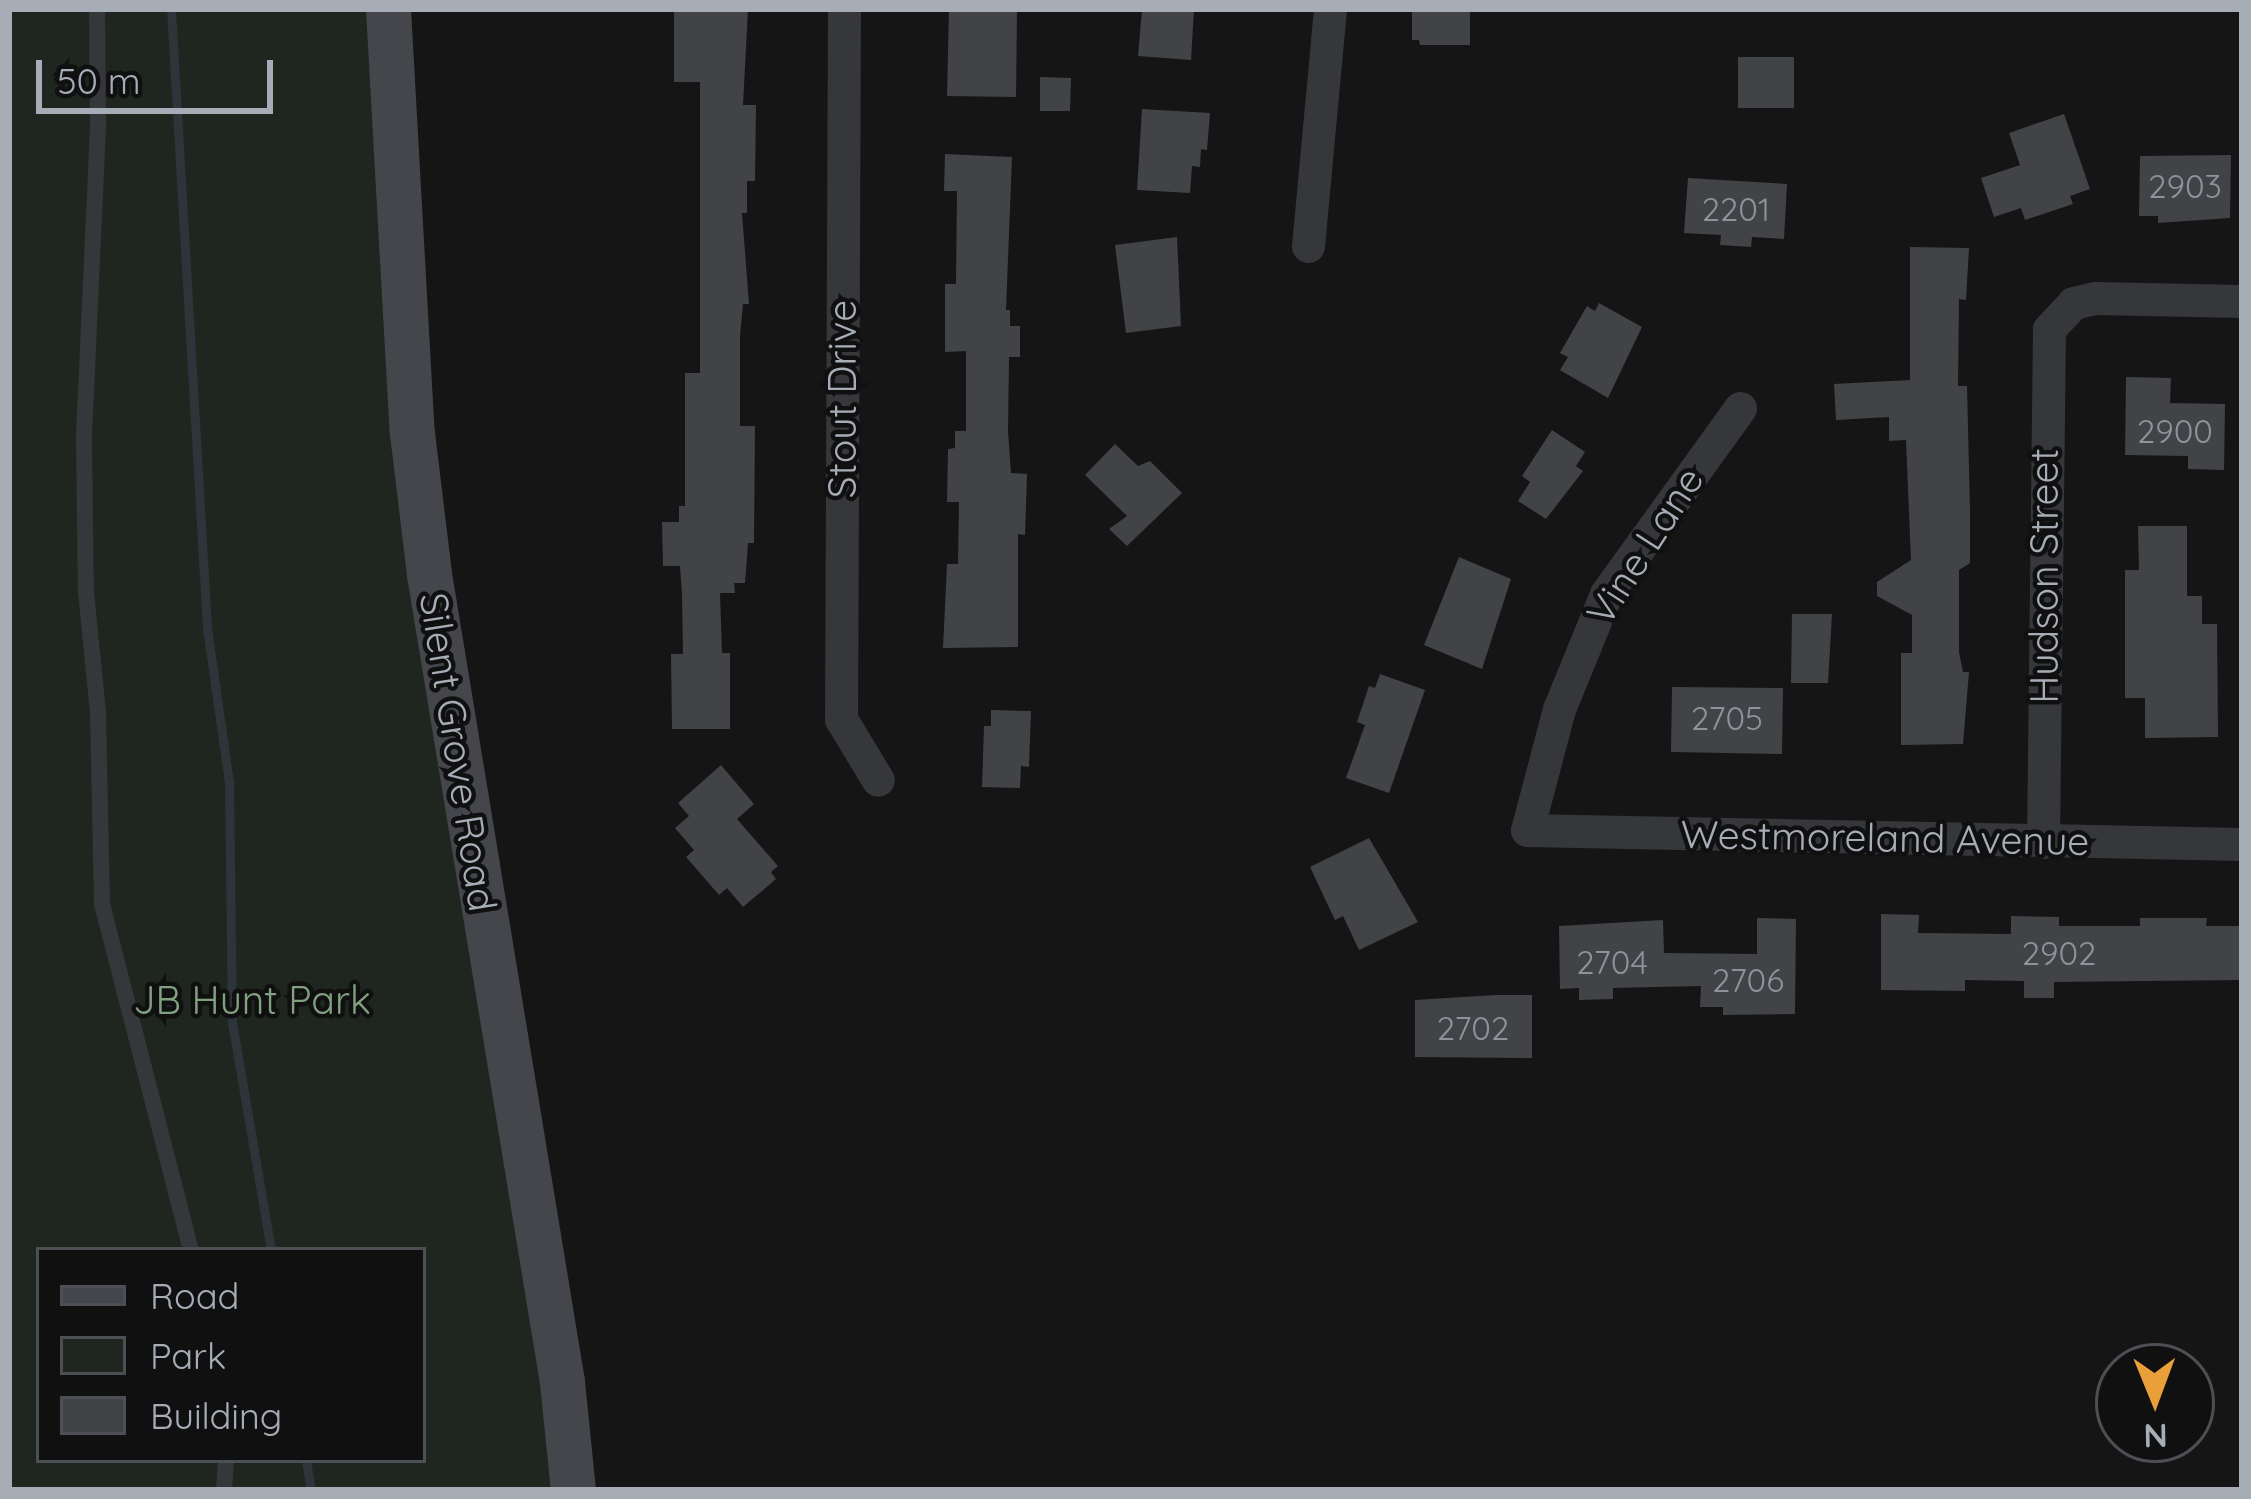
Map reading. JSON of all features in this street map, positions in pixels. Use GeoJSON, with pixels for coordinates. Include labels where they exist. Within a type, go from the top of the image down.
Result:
{"type":"FeatureCollection","features":[{"type":"Feature","properties":{"kind":"street","name":"Silent Grove Road"},"geometry":{"type":"LineString","coordinates":[[388,9],[411,409],[427,550],[562,1382],[573,1490]]}},
{"type":"Feature","properties":{"kind":"street","name":"Stout Drive"},"geometry":{"type":"LineString","coordinates":[[844,9],[842,719],[878,780]]}},
{"type":"Feature","properties":{"kind":"street"},"geometry":{"type":"LineString","coordinates":[[1309,246],[1330,9]]}},
{"type":"Feature","properties":{"kind":"street","name":"Hudson Street"},"geometry":{"type":"LineString","coordinates":[[2043,842],[2045,352],[2049,329],[2060,313],[2096,298],[2242,301]]}},
{"type":"Feature","properties":{"kind":"street","name":"Vine Lane"},"geometry":{"type":"LineString","coordinates":[[1527,830],[1558,709],[1606,594],[1740,408]]}},
{"type":"Feature","properties":{"kind":"street","name":"Westmoreland Avenue"},"geometry":{"type":"LineString","coordinates":[[1527,830],[2242,844]]}},
{"type":"Feature","properties":{"kind":"lane"},"geometry":{"type":"LineString","coordinates":[[97,9],[98,128],[84,440],[86,592],[98,713],[102,904],[190,1247]]}},
{"type":"Feature","properties":{"kind":"green space","name":"JB Hunt Park"},"geometry":{"type":"Polygon","coordinates":[[[9,9],[388,9],[404,314],[573,1490],[9,1490],[9,9]]]}},
{"type":"Feature","properties":{"kind":"building"},"geometry":{"type":"Polygon","coordinates":[[[674,9],[748,9],[743,105],[756,105],[755,181],[747,181],[747,213],[742,213],[749,304],[743,304],[740,336],[740,426],[755,426],[754,543],[748,543],[745,583],[734,583],[735,593],[720,593],[722,653],[730,653],[730,729],[672,729],[671,654],[683,654],[682,594],[680,566],[663,566],[662,522],[679,522],[679,506],[685,506],[685,373],[700,373],[700,82],[674,82],[674,9]]]}},
{"type":"Feature","properties":{"kind":"building"},"geometry":{"type":"Polygon","coordinates":[[[949,9],[1017,9],[1016,97],[947,96],[949,9]]]}},
{"type":"Feature","properties":{"kind":"building"},"geometry":{"type":"Polygon","coordinates":[[[1142,9],[1194,9],[1191,60],[1138,56],[1142,9]]]}},
{"type":"Feature","properties":{"kind":"building"},"geometry":{"type":"Polygon","coordinates":[[[1412,9],[1470,9],[1470,45],[1420,45],[1419,40],[1412,40],[1412,9]]]}},
{"type":"Feature","properties":{"kind":"building"},"geometry":{"type":"Polygon","coordinates":[[[1738,57],[1794,57],[1794,108],[1738,108],[1738,57]]]}},
{"type":"Feature","properties":{"kind":"building"},"geometry":{"type":"Polygon","coordinates":[[[1040,77],[1071,78],[1070,111],[1040,111],[1040,77]]]}},
{"type":"Feature","properties":{"kind":"building"},"geometry":{"type":"Polygon","coordinates":[[[1142,109],[1210,113],[1207,150],[1201,149],[1200,167],[1192,166],[1190,193],[1137,190],[1142,109]]]}},
{"type":"Feature","properties":{"kind":"building"},"geometry":{"type":"Polygon","coordinates":[[[2064,114],[2090,189],[2070,196],[2073,204],[2025,220],[2021,208],[1994,217],[1981,178],[2020,165],[2009,133],[2064,114]]]}},
{"type":"Feature","properties":{"kind":"building"},"geometry":{"type":"Polygon","coordinates":[[[945,154],[1012,157],[1006,310],[1010,310],[1010,326],[1020,326],[1020,357],[1009,357],[1008,431],[1011,473],[1027,474],[1025,535],[1018,534],[1018,647],[943,648],[947,564],[958,564],[959,502],[947,502],[948,449],[955,448],[955,431],[966,431],[966,351],[945,352],[945,284],[956,284],[957,191],[944,191],[945,154]]]}},
{"type":"Feature","properties":{"kind":"building"},"geometry":{"type":"Polygon","coordinates":[[[2231,155],[2230,218],[2158,223],[2158,216],[2139,216],[2140,156],[2231,155]]]}},
{"type":"Feature","properties":{"kind":"building"},"geometry":{"type":"Polygon","coordinates":[[[1688,178],[1787,184],[1784,239],[1752,237],[1751,247],[1720,245],[1721,235],[1684,233],[1688,178]]]}},
{"type":"Feature","properties":{"kind":"building"},"geometry":{"type":"Polygon","coordinates":[[[1177,237],[1181,326],[1126,333],[1115,245],[1177,237]]]}},
{"type":"Feature","properties":{"kind":"building"},"geometry":{"type":"Polygon","coordinates":[[[1910,247],[1969,248],[1966,300],[1959,299],[1958,386],[1967,386],[1970,511],[1970,563],[1959,570],[1959,652],[1963,672],[1969,672],[1963,744],[1901,745],[1901,653],[1912,653],[1912,615],[1877,596],[1877,582],[1911,560],[1906,440],[1889,441],[1889,417],[1836,420],[1834,384],[1910,380],[1910,247]]]}},
{"type":"Feature","properties":{"kind":"building"},"geometry":{"type":"Polygon","coordinates":[[[1599,303],[1642,327],[1608,398],[1560,370],[1568,357],[1560,353],[1587,306],[1595,311],[1599,303]]]}},
{"type":"Feature","properties":{"kind":"building"},"geometry":{"type":"Polygon","coordinates":[[[2126,377],[2171,378],[2170,403],[2225,404],[2224,470],[2188,469],[2188,456],[2125,455],[2126,377]]]}},
{"type":"Feature","properties":{"kind":"building"},"geometry":{"type":"Polygon","coordinates":[[[1552,430],[1585,452],[1576,466],[1583,471],[1546,519],[1518,501],[1530,482],[1522,476],[1552,430]]]}},
{"type":"Feature","properties":{"kind":"building"},"geometry":{"type":"Polygon","coordinates":[[[1115,444],[1138,466],[1150,461],[1182,493],[1127,546],[1109,529],[1127,516],[1085,475],[1115,444]]]}},
{"type":"Feature","properties":{"kind":"building"},"geometry":{"type":"Polygon","coordinates":[[[2138,526],[2187,526],[2187,596],[2202,596],[2202,624],[2217,624],[2218,737],[2145,738],[2145,698],[2125,698],[2125,570],[2139,570],[2138,526]]]}},
{"type":"Feature","properties":{"kind":"building"},"geometry":{"type":"Polygon","coordinates":[[[1459,557],[1511,579],[1482,669],[1424,645],[1459,557]]]}},
{"type":"Feature","properties":{"kind":"building"},"geometry":{"type":"Polygon","coordinates":[[[1792,614],[1832,614],[1828,683],[1791,683],[1792,614]]]}},
{"type":"Feature","properties":{"kind":"building"},"geometry":{"type":"Polygon","coordinates":[[[1380,674],[1425,690],[1389,793],[1346,778],[1365,725],[1357,722],[1369,686],[1375,688],[1380,674]]]}},
{"type":"Feature","properties":{"kind":"building"},"geometry":{"type":"Polygon","coordinates":[[[1672,687],[1783,688],[1782,754],[1671,752],[1672,687]]]}},
{"type":"Feature","properties":{"kind":"building"},"geometry":{"type":"Polygon","coordinates":[[[991,710],[1031,711],[1029,767],[1021,766],[1020,788],[982,787],[984,726],[991,726],[991,710]]]}},
{"type":"Feature","properties":{"kind":"building"},"geometry":{"type":"Polygon","coordinates":[[[721,765],[754,804],[737,819],[778,866],[771,872],[776,879],[743,907],[727,888],[719,895],[686,857],[694,850],[675,828],[689,816],[678,803],[721,765]]]}},
{"type":"Feature","properties":{"kind":"building"},"geometry":{"type":"Polygon","coordinates":[[[1369,838],[1418,922],[1359,950],[1343,916],[1335,920],[1310,867],[1369,838]]]}},
{"type":"Feature","properties":{"kind":"building"},"geometry":{"type":"Polygon","coordinates":[[[1881,914],[1919,915],[1918,933],[2011,934],[2011,916],[2059,917],[2059,926],[2140,926],[2140,918],[2207,918],[2206,926],[2241,926],[2242,980],[2054,982],[2054,998],[2024,998],[2024,981],[1965,980],[1965,991],[1881,990],[1881,914]]]}},
{"type":"Feature","properties":{"kind":"building"},"geometry":{"type":"Polygon","coordinates":[[[1757,918],[1796,919],[1795,1014],[1723,1015],[1723,1007],[1700,1007],[1701,986],[1613,988],[1613,999],[1579,1000],[1579,988],[1560,989],[1559,926],[1663,920],[1664,953],[1757,954],[1757,918]]]}},
{"type":"Feature","properties":{"kind":"building"},"geometry":{"type":"Polygon","coordinates":[[[1532,995],[1532,1058],[1415,1057],[1415,1000],[1532,995]]]}},
{"type":"Feature","properties":{"kind":"waterway"},"geometry":{"type":"LineString","coordinates":[[171,9],[207,628],[229,782],[232,1022],[270,1247]]}},
{"type":"Feature","properties":{"kind":"waterway"},"geometry":{"type":"LineString","coordinates":[[306,1463],[311,1490]]}}]}
